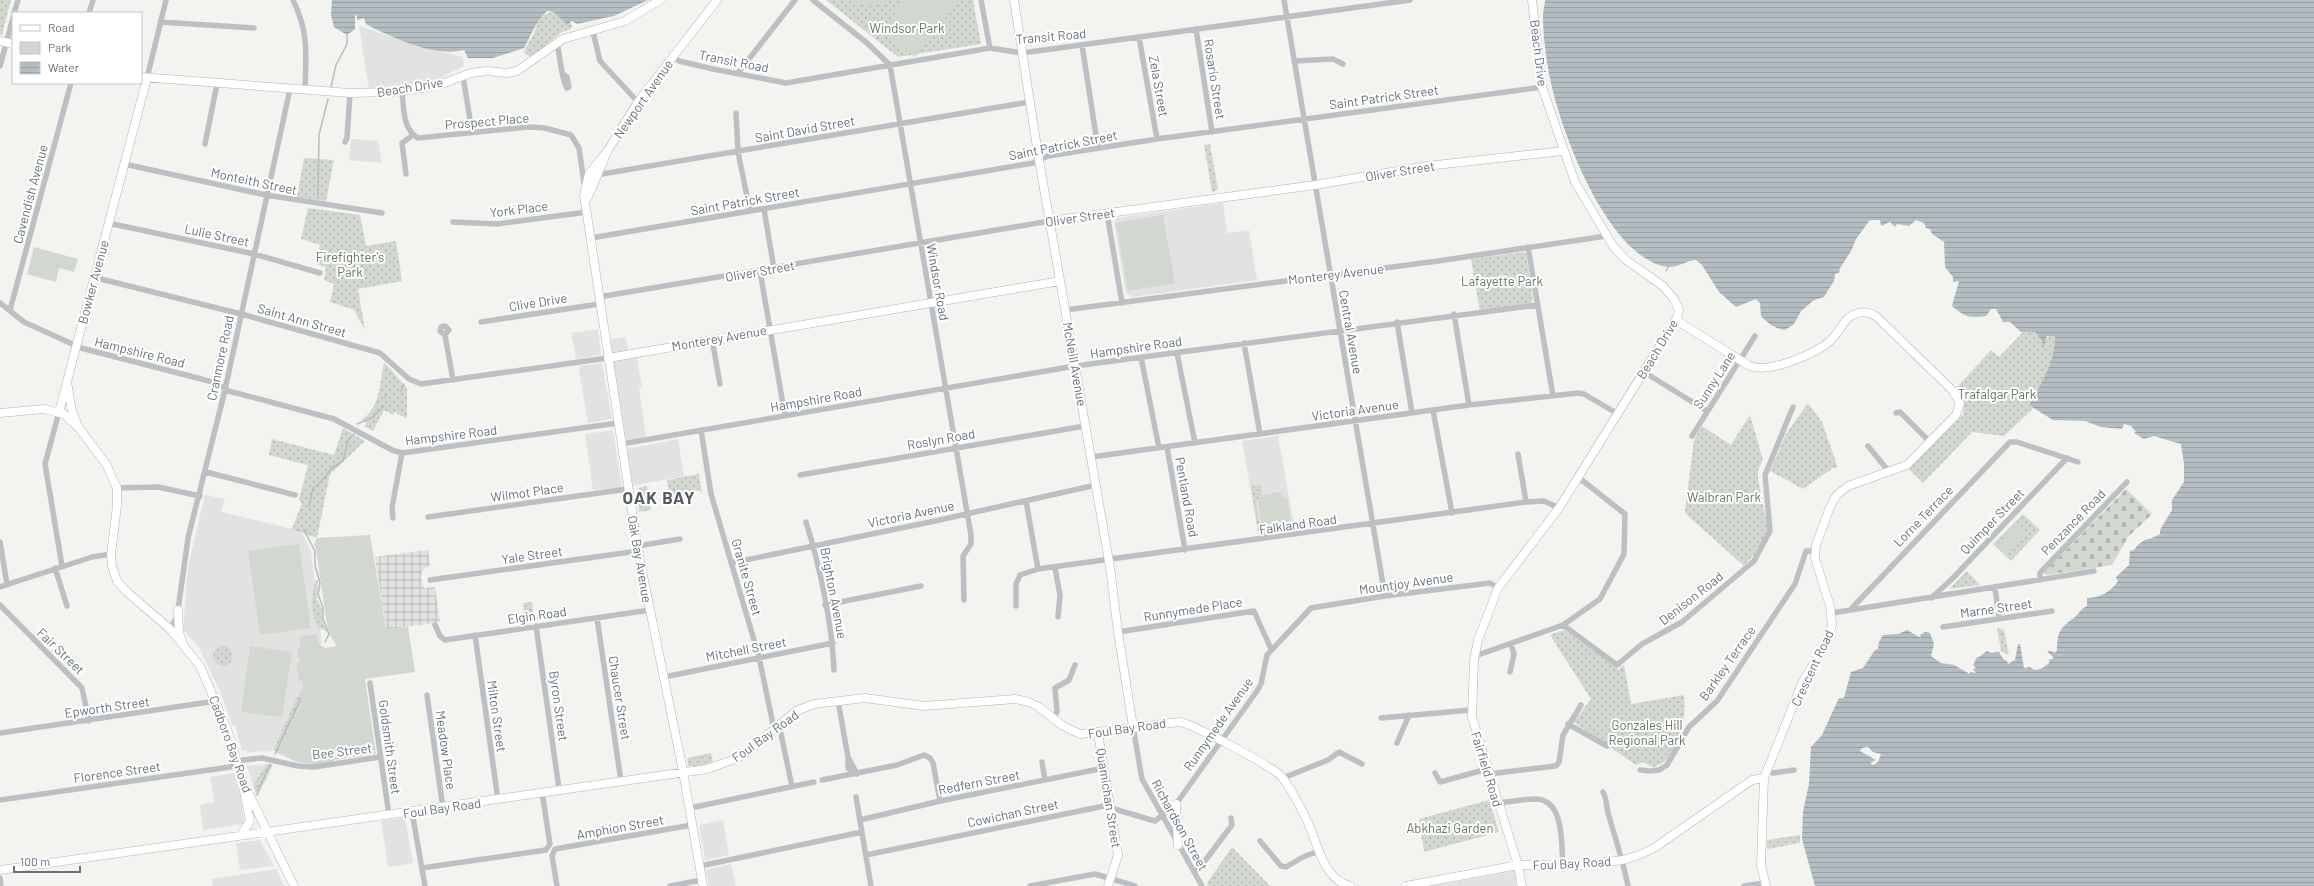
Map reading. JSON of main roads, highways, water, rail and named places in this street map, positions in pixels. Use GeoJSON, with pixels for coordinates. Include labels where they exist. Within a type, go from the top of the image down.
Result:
{"type":"FeatureCollection","features":[{"type":"Feature","properties":{"kind":"water"},"geometry":{"type":"Polygon","coordinates":[[[332,0],[648,0],[614,16],[577,24],[572,21],[567,25],[554,12],[547,11],[537,24],[524,48],[493,58],[468,58],[464,50],[453,52],[441,51],[406,42],[366,24],[364,18],[357,20],[357,16],[355,15],[355,29],[347,35],[334,27],[331,15],[332,0]]]}},
{"type":"Feature","properties":{"kind":"water"},"geometry":{"type":"Polygon","coordinates":[[[1545,0],[2314,0],[2314,886],[1815,886],[1802,839],[1803,812],[1809,784],[1811,747],[1822,735],[1839,698],[1844,698],[1851,672],[1863,668],[1875,650],[1878,649],[1879,642],[1883,635],[1898,634],[1907,630],[1921,638],[1920,635],[1925,632],[1930,633],[1934,644],[1931,656],[1941,663],[1954,665],[1970,674],[1970,672],[1976,673],[1973,669],[1976,668],[1973,665],[1976,659],[1987,651],[1991,653],[1999,652],[2008,664],[2015,660],[2018,644],[2020,644],[2024,668],[2030,667],[2036,670],[2046,666],[2049,663],[2049,660],[2054,658],[2047,651],[2052,651],[2054,653],[2057,651],[2060,631],[2066,624],[2077,616],[2083,608],[2087,606],[2087,598],[2100,596],[2112,588],[2118,581],[2116,577],[2129,565],[2130,551],[2134,550],[2144,541],[2160,534],[2160,530],[2172,510],[2172,500],[2184,482],[2184,464],[2181,444],[2154,436],[2144,439],[2134,433],[2136,432],[2131,426],[2124,424],[2122,429],[2101,427],[2085,421],[2053,420],[2029,405],[2047,372],[2053,355],[2055,336],[2047,336],[2043,349],[2042,341],[2035,332],[2021,332],[2010,322],[2003,322],[1996,309],[1991,309],[1986,316],[1971,317],[1961,313],[1952,306],[1959,281],[1953,282],[1953,277],[1945,267],[1944,242],[1932,234],[1930,229],[1926,228],[1924,223],[1916,220],[1909,226],[1897,224],[1895,227],[1890,222],[1881,226],[1880,220],[1870,220],[1856,239],[1851,251],[1839,270],[1840,272],[1835,274],[1834,281],[1824,297],[1814,300],[1801,311],[1794,324],[1785,330],[1775,327],[1763,319],[1761,316],[1760,303],[1756,299],[1736,307],[1719,292],[1702,265],[1696,260],[1668,267],[1646,259],[1625,241],[1606,216],[1575,157],[1555,100],[1550,78],[1544,31],[1543,13],[1545,0]],[[1868,747],[1862,748],[1860,751],[1876,760],[1870,763],[1873,765],[1878,762],[1881,754],[1873,752],[1868,747]]]}},
{"type":"Feature","properties":{"kind":"waterway"},"geometry":{"type":"LineString","coordinates":[[331,87],[336,65],[347,44],[347,35]]}},
{"type":"Feature","properties":{"kind":"waterway"},"geometry":{"type":"LineString","coordinates":[[318,196],[319,135],[328,99]]}},
{"type":"Feature","properties":{"kind":"waterway"},"geometry":{"type":"LineString","coordinates":[[1666,271],[1668,267]]}},
{"type":"Feature","properties":{"kind":"waterway"},"geometry":{"type":"LineString","coordinates":[[401,391],[404,384]]}},
{"type":"Feature","properties":{"kind":"waterway"},"geometry":{"type":"LineString","coordinates":[[357,424],[373,417],[384,406]]}},
{"type":"Feature","properties":{"kind":"waterway"},"geometry":{"type":"LineString","coordinates":[[309,506],[313,488],[320,483],[332,468],[343,461],[348,440],[354,434]]}},
{"type":"Feature","properties":{"kind":"waterway"},"geometry":{"type":"LineString","coordinates":[[304,530],[315,551],[315,565],[320,583],[318,594],[323,608],[323,619],[329,634],[325,642]]}},
{"type":"Feature","properties":{"kind":"waterway"},"geometry":{"type":"LineString","coordinates":[[275,754],[301,698]]}},
{"type":"Feature","properties":{"kind":"waterway"},"geometry":{"type":"LineString","coordinates":[[258,791],[270,764]]}},
{"type":"Feature","properties":{"kind":"district","name":"OAK BAY"},"geometry":{"type":"Point","coordinates":[659,497]}},
{"type":"Feature","properties":{"kind":"park label","name":"Windsor Park"},"geometry":{"type":"Point","coordinates":[907,28]}},
{"type":"Feature","properties":{"kind":"park label","name":"Firefighter's Park"},"geometry":{"type":"Point","coordinates":[350,264]}},
{"type":"Feature","properties":{"kind":"park label","name":"Lafayette Park"},"geometry":{"type":"Point","coordinates":[1502,281]}},
{"type":"Feature","properties":{"kind":"park label","name":"Trafalgar Park"},"geometry":{"type":"Point","coordinates":[1997,394]}},
{"type":"Feature","properties":{"kind":"park label","name":"Walbran Park"},"geometry":{"type":"Point","coordinates":[1724,497]}},
{"type":"Feature","properties":{"kind":"park label","name":"Gonzales Hill Regional Park"},"geometry":{"type":"Point","coordinates":[1647,732]}},
{"type":"Feature","properties":{"kind":"park label","name":"Abkhazi Garden"},"geometry":{"type":"Point","coordinates":[1450,828]}}]}
